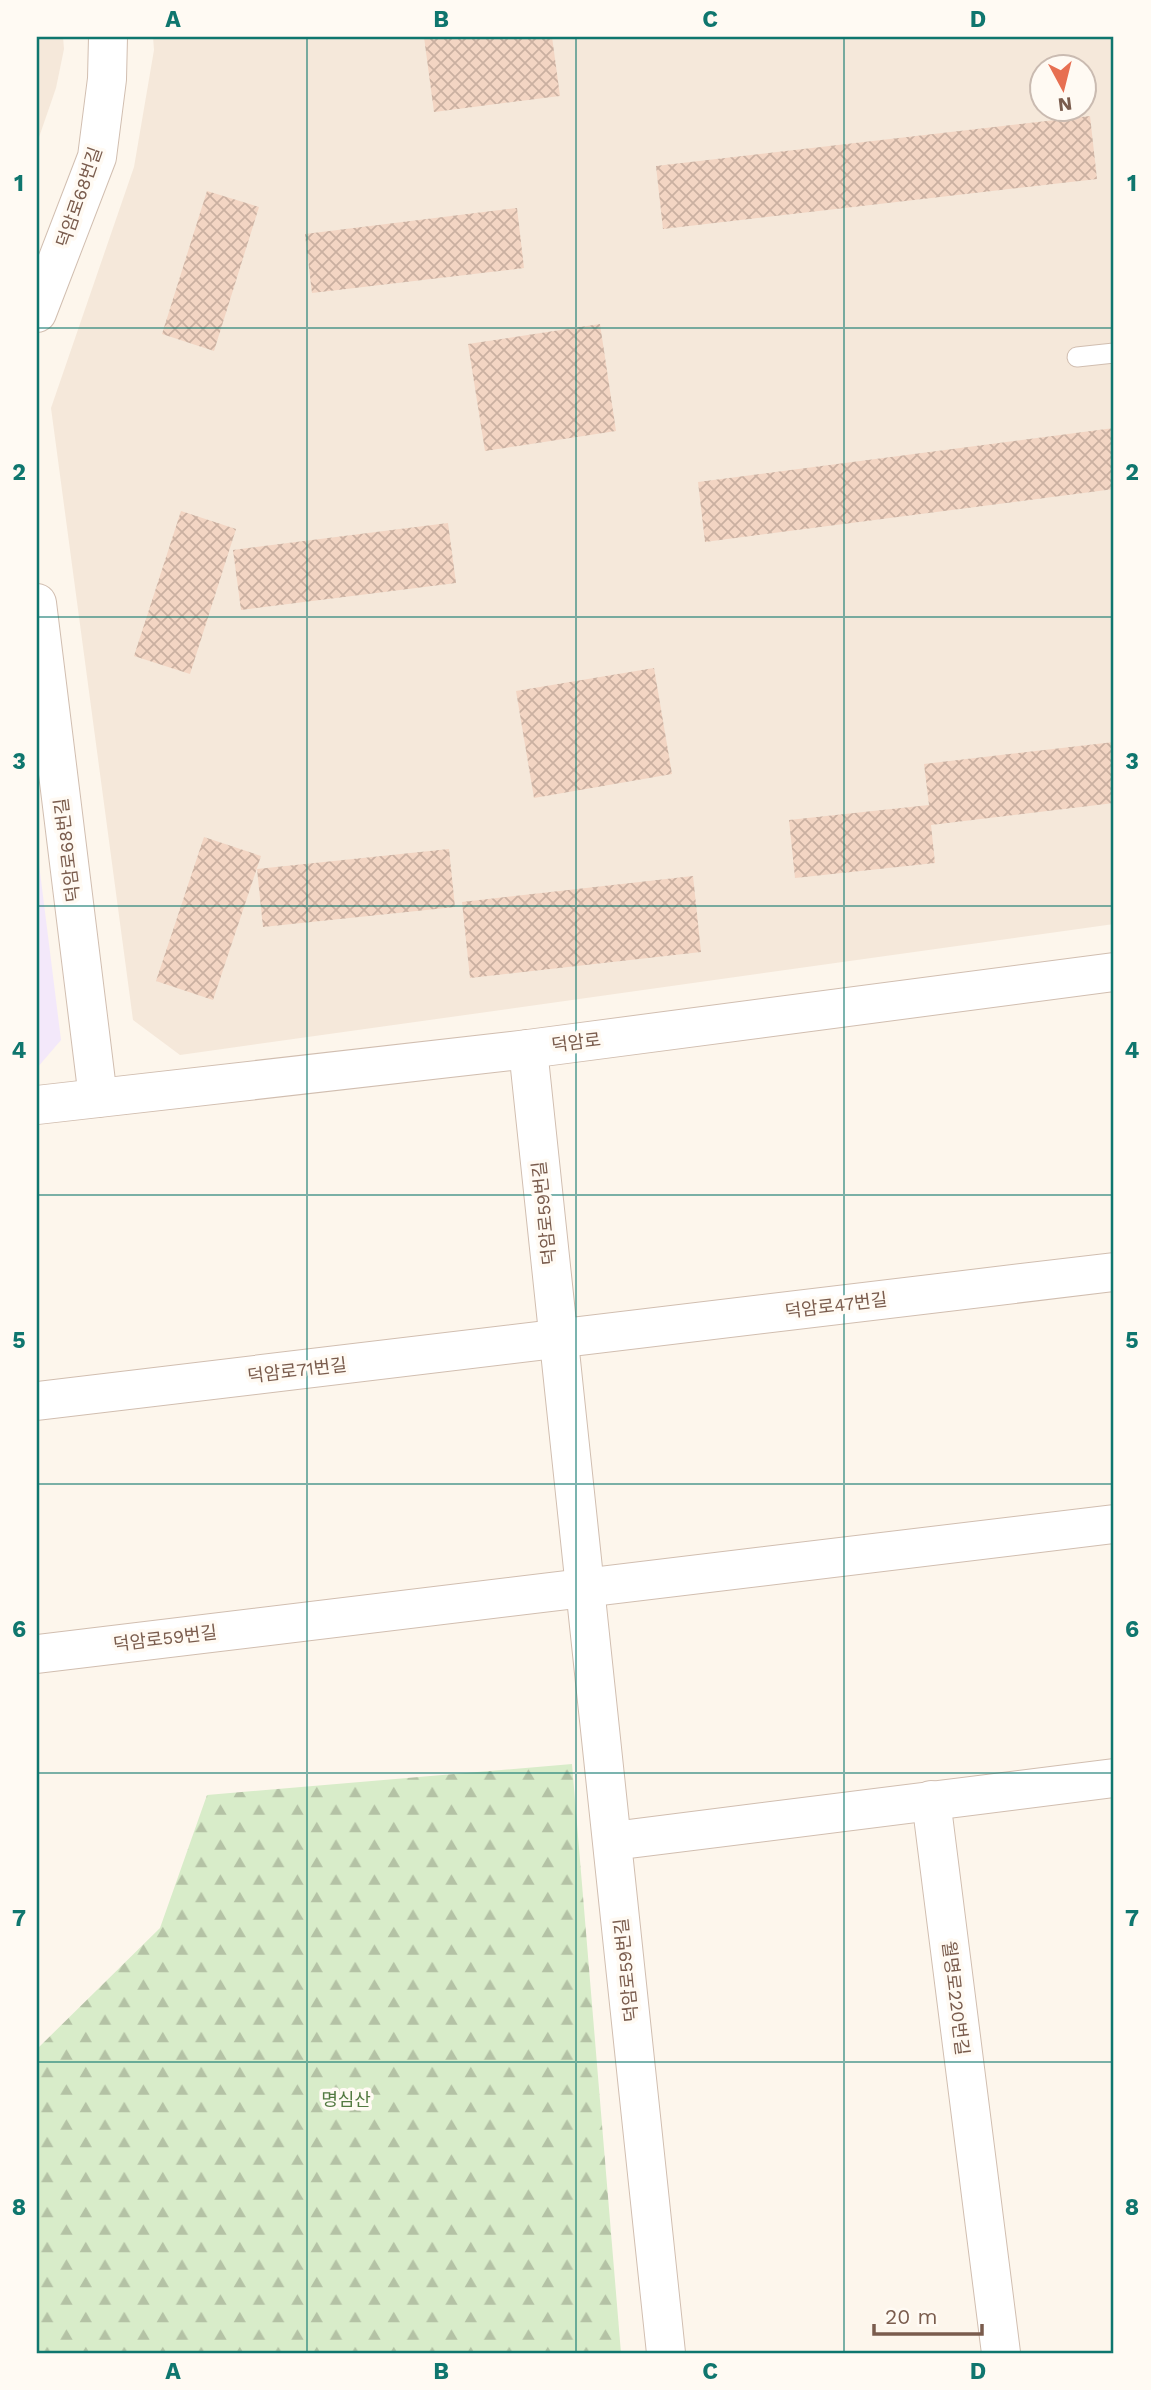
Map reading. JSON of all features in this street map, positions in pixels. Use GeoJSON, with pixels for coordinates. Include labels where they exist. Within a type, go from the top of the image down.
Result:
{"type":"FeatureCollection","features":[{"type":"Feature","properties":{"kind":"street","name":"덕암로68번길"},"geometry":{"type":"LineString","coordinates":[[37,313],[97,157],[107,79],[108,37]]}},
{"type":"Feature","properties":{"kind":"street","name":"덕암로68번길"},"geometry":{"type":"LineString","coordinates":[[37,603],[97,1098]]}},
{"type":"Feature","properties":{"kind":"street","name":"덕암로"},"geometry":{"type":"LineString","coordinates":[[37,1105],[527,1049],[1114,972]]}},
{"type":"Feature","properties":{"kind":"street","name":"덕암로59번길"},"geometry":{"type":"LineString","coordinates":[[527,1049],[666,2353]]}},
{"type":"Feature","properties":{"kind":"street","name":"덕암로47번길"},"geometry":{"type":"LineString","coordinates":[[557,1339],[1114,1272]]}},
{"type":"Feature","properties":{"kind":"street","name":"덕암로71번길"},"geometry":{"type":"LineString","coordinates":[[37,1401],[557,1339]]}},
{"type":"Feature","properties":{"kind":"street"},"geometry":{"type":"LineString","coordinates":[[585,1586],[1114,1524]]}},
{"type":"Feature","properties":{"kind":"street","name":"덕암로59번길"},"geometry":{"type":"LineString","coordinates":[[37,1654],[585,1586]]}},
{"type":"Feature","properties":{"kind":"street"},"geometry":{"type":"LineString","coordinates":[[613,1841],[1114,1778]]}},
{"type":"Feature","properties":{"kind":"street","name":"월명로220번길"},"geometry":{"type":"LineString","coordinates":[[930,1800],[1001,2353]]}},
{"type":"Feature","properties":{"kind":"lane"},"geometry":{"type":"LineString","coordinates":[[1077,357],[1114,353]]}},
{"type":"Feature","properties":{"kind":"shaded area"},"geometry":{"type":"Polygon","coordinates":[[[37,37],[63,37],[64,49],[56,88],[37,143],[37,37]]]}},
{"type":"Feature","properties":{"kind":"shaded area"},"geometry":{"type":"Polygon","coordinates":[[[153,37],[1114,37],[1114,924],[180,1055],[133,1020],[51,408],[134,167],[154,50],[153,37]]]}},
{"type":"Feature","properties":{"kind":"shaded area"},"geometry":{"type":"Polygon","coordinates":[[[37,848],[61,1040],[37,1068],[37,848]]]}},
{"type":"Feature","properties":{"kind":"green space","name":"명심산"},"geometry":{"type":"Polygon","coordinates":[[[572,1764],[621,2353],[37,2353],[37,2049],[160,1928],[207,1795],[572,1764]]]}},
{"type":"Feature","properties":{"kind":"building"},"geometry":{"type":"Polygon","coordinates":[[[424,37],[552,37],[560,96],[434,112],[424,37]]]}},
{"type":"Feature","properties":{"kind":"building"},"geometry":{"type":"Polygon","coordinates":[[[1038,122],[1091,122],[1097,179],[663,229],[656,166],[1038,122]]]}},
{"type":"Feature","properties":{"kind":"building"},"geometry":{"type":"Polygon","coordinates":[[[207,191],[259,207],[214,351],[162,334],[207,191]]]}},
{"type":"Feature","properties":{"kind":"building"},"geometry":{"type":"Polygon","coordinates":[[[517,208],[524,268],[312,293],[305,234],[517,208]]]}},
{"type":"Feature","properties":{"kind":"building"},"geometry":{"type":"Polygon","coordinates":[[[600,324],[616,431],[485,451],[468,344],[600,324]]]}},
{"type":"Feature","properties":{"kind":"building"},"geometry":{"type":"Polygon","coordinates":[[[1114,428],[1114,489],[705,542],[698,482],[1114,428]]]}},
{"type":"Feature","properties":{"kind":"building"},"geometry":{"type":"Polygon","coordinates":[[[181,511],[236,529],[190,674],[134,656],[181,511]]]}},
{"type":"Feature","properties":{"kind":"building"},"geometry":{"type":"Polygon","coordinates":[[[448,523],[456,583],[241,610],[233,550],[448,523]]]}},
{"type":"Feature","properties":{"kind":"building"},"geometry":{"type":"Polygon","coordinates":[[[654,668],[672,774],[534,798],[516,691],[654,668]]]}},
{"type":"Feature","properties":{"kind":"building"},"geometry":{"type":"Polygon","coordinates":[[[1114,742],[1114,803],[931,825],[935,863],[795,878],[789,820],[929,805],[924,764],[1114,742]]]}},
{"type":"Feature","properties":{"kind":"building"},"geometry":{"type":"Polygon","coordinates":[[[204,837],[261,856],[213,1000],[156,981],[204,837]]]}},
{"type":"Feature","properties":{"kind":"building"},"geometry":{"type":"Polygon","coordinates":[[[449,849],[455,907],[263,927],[257,869],[449,849]]]}},
{"type":"Feature","properties":{"kind":"building"},"geometry":{"type":"Polygon","coordinates":[[[693,876],[701,952],[470,978],[462,902],[693,876]]]}}]}
